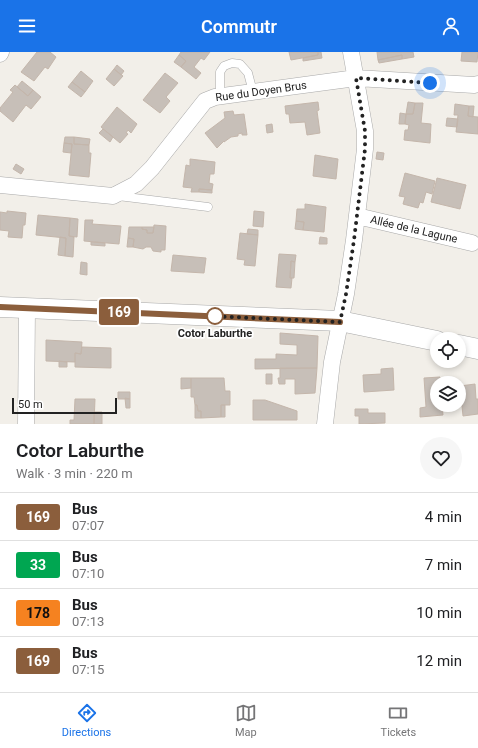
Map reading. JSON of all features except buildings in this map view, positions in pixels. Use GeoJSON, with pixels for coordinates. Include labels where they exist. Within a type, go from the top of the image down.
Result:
{"type":"FeatureCollection","features":[{"type":"Feature","properties":{"kind":"street"},"geometry":{"type":"LineString","coordinates":[[325,424],[332,362],[346,294],[365,149],[365,131],[351,52]]}},
{"type":"Feature","properties":{"kind":"street","name":"Rue du Doyen Brus"},"geometry":{"type":"LineString","coordinates":[[113,196],[136,184],[152,168],[205,101],[215,97],[356,78],[423,83],[478,84]]}},
{"type":"Feature","properties":{"kind":"street"},"geometry":{"type":"LineString","coordinates":[[0,186],[113,196]]}},
{"type":"Feature","properties":{"kind":"street","name":"Allée de la Lagune"},"geometry":{"type":"LineString","coordinates":[[357,216],[472,243]]}},
{"type":"Feature","properties":{"kind":"street"},"geometry":{"type":"LineString","coordinates":[[0,307],[340,322],[430,340]]}},
{"type":"Feature","properties":{"kind":"street"},"geometry":{"type":"LineString","coordinates":[[26,424],[27,308]]}},
{"type":"Feature","properties":{"kind":"street"},"geometry":{"type":"LineString","coordinates":[[466,346],[478,349]]}},
{"type":"Feature","properties":{"kind":"lane"},"geometry":{"type":"LineString","coordinates":[[220,96],[220,72],[224,66],[232,63],[240,64],[248,73],[253,92]]}},
{"type":"Feature","properties":{"kind":"lane"},"geometry":{"type":"LineString","coordinates":[[113,196],[208,206]]}},
{"type":"Feature","properties":{"kind":"bus line","name":"169"},"geometry":{"type":"LineString","coordinates":[[0,307],[340,322]]}},
{"type":"Feature","properties":{"kind":"place","name":"Cotor Laburthe"},"geometry":{"type":"Point","coordinates":[215,316]}},
{"type":"Feature","properties":{"kind":"route"},"geometry":{"type":"LineString","coordinates":[[215,316],[209,316],[340,322],[346,294],[354,240],[365,149],[365,131],[356,78],[430,83]]}}]}
